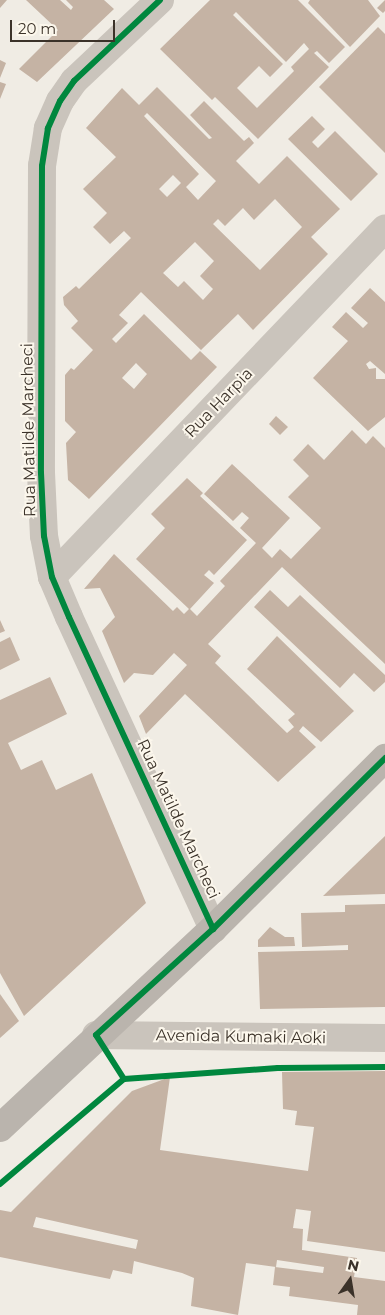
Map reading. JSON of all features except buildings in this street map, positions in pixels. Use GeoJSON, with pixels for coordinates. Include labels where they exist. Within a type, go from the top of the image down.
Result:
{"type":"FeatureCollection","features":[{"type":"Feature","properties":{"kind":"main road"},"geometry":{"type":"LineString","coordinates":[[0,1128],[96,1035],[213,929],[385,758]]}},
{"type":"Feature","properties":{"kind":"street","name":"Rua Matilde Marcheci"},"geometry":{"type":"LineString","coordinates":[[160,0],[74,81],[48,128],[42,166],[41,473],[44,536],[52,577],[213,929]]}},
{"type":"Feature","properties":{"kind":"street","name":"Rua Harpia"},"geometry":{"type":"LineString","coordinates":[[52,577],[385,228]]}},
{"type":"Feature","properties":{"kind":"street","name":"Avenida Kumaki Aoki"},"geometry":{"type":"LineString","coordinates":[[96,1035],[385,1038]]}},
{"type":"Feature","properties":{"kind":"cycle path"},"geometry":{"type":"LineString","coordinates":[[160,0],[74,81],[60,101],[48,128],[42,166],[41,473],[44,536],[52,577],[69,617],[213,929]]}},
{"type":"Feature","properties":{"kind":"cycle path"},"geometry":{"type":"LineString","coordinates":[[124,1079],[96,1035],[213,929],[385,758]]}},
{"type":"Feature","properties":{"kind":"cycle path"},"geometry":{"type":"LineString","coordinates":[[0,1184],[124,1079],[278,1068],[385,1067]]}}]}
